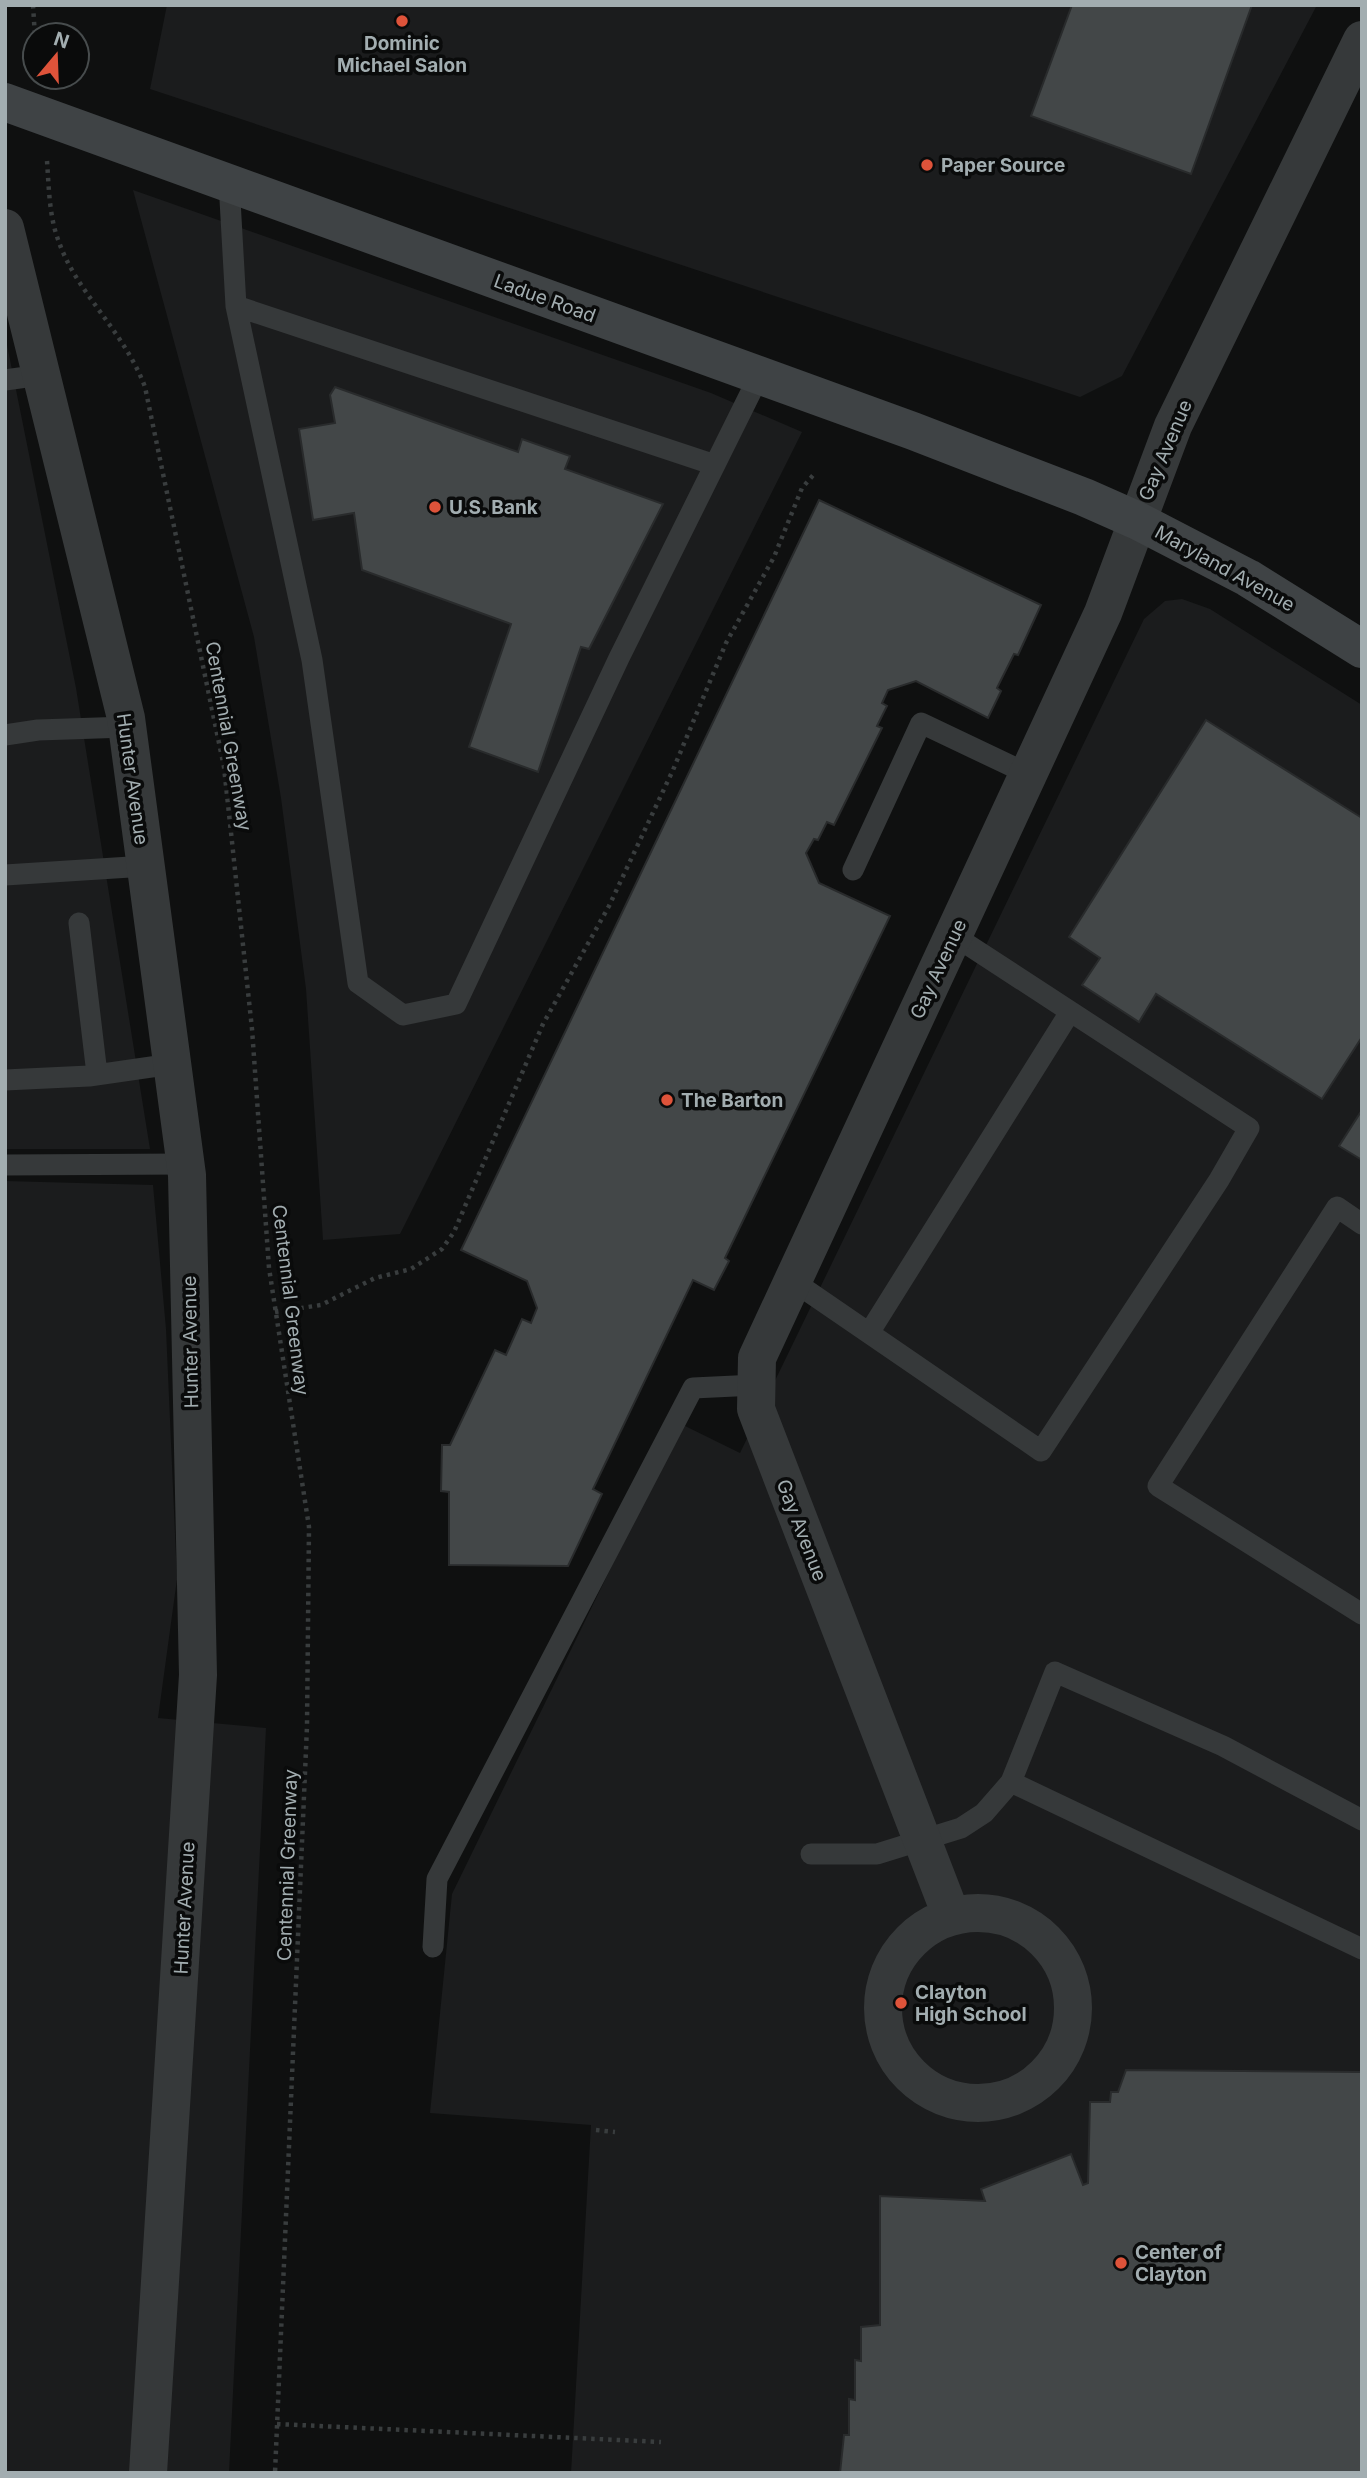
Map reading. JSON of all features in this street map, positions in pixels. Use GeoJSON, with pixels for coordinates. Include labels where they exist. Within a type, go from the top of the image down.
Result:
{"type":"FeatureCollection","features":[{"type":"Feature","properties":{"kind":"main road","name":"Ladue Road"},"geometry":{"type":"LineString","coordinates":[[5,102],[1084,497]]}},
{"type":"Feature","properties":{"kind":"main road","name":"Maryland Avenue"},"geometry":{"type":"LineString","coordinates":[[1084,497],[1136,520],[1248,578],[1362,649]]}},
{"type":"Feature","properties":{"kind":"street","name":"Gay Avenue"},"geometry":{"type":"LineString","coordinates":[[951,1915],[756,1409],[757,1358],[1103,613],[1173,426],[1362,40]]}},
{"type":"Feature","properties":{"kind":"street","name":"Hunter Avenue"},"geometry":{"type":"LineString","coordinates":[[5,228],[23,377],[127,727],[185,1164],[198,1675],[148,2473]]}},
{"type":"Feature","properties":{"kind":"street"},"geometry":{"type":"LineString","coordinates":[[984,1912],[1026,1924],[1052,1945],[1071,1981],[1074,2015],[1072,2033],[1057,2063],[1033,2087],[989,2103],[955,2101],[937,2095],[910,2075],[892,2050],[882,2018],[885,1985],[892,1965],[911,1938],[951,1915],[984,1912]]}},
{"type":"Feature","properties":{"kind":"lane"},"geometry":{"type":"LineString","coordinates":[[229,182],[236,306],[312,660],[358,983],[403,1015],[456,1004],[759,376]]}},
{"type":"Feature","properties":{"kind":"lane"},"geometry":{"type":"LineString","coordinates":[[236,306],[715,464]]}},
{"type":"Feature","properties":{"kind":"lane"},"geometry":{"type":"LineString","coordinates":[[853,870],[921,723],[1028,774]]}},
{"type":"Feature","properties":{"kind":"lane"},"geometry":{"type":"LineString","coordinates":[[5,735],[38,730],[127,727]]}},
{"type":"Feature","properties":{"kind":"lane"},"geometry":{"type":"LineString","coordinates":[[5,875],[146,866]]}},
{"type":"Feature","properties":{"kind":"lane"},"geometry":{"type":"LineString","coordinates":[[79,923],[97,1074]]}},
{"type":"Feature","properties":{"kind":"lane"},"geometry":{"type":"LineString","coordinates":[[793,1281],[1041,1451],[1219,1180],[1249,1128],[953,935]]}},
{"type":"Feature","properties":{"kind":"lane"},"geometry":{"type":"LineString","coordinates":[[869,1333],[1070,1012]]}},
{"type":"Feature","properties":{"kind":"lane"},"geometry":{"type":"LineString","coordinates":[[5,1080],[97,1074],[172,1064]]}},
{"type":"Feature","properties":{"kind":"lane"},"geometry":{"type":"LineString","coordinates":[[5,1165],[185,1164]]}},
{"type":"Feature","properties":{"kind":"lane"},"geometry":{"type":"LineString","coordinates":[[1362,1224],[1337,1208],[1158,1486],[1362,1614]]}},
{"type":"Feature","properties":{"kind":"lane"},"geometry":{"type":"LineString","coordinates":[[433,1947],[437,1879],[693,1388],[756,1385]]}},
{"type":"Feature","properties":{"kind":"lane"},"geometry":{"type":"LineString","coordinates":[[811,1854],[877,1854],[961,1828],[984,1813],[1011,1782],[1055,1672],[1223,1746],[1362,1820]]}},
{"type":"Feature","properties":{"kind":"lane"},"geometry":{"type":"LineString","coordinates":[[1011,1782],[1362,1949]]}},
{"type":"Feature","properties":{"kind":"path","name":"Centennial Greenway"},"geometry":{"type":"LineString","coordinates":[[47,164],[59,243],[73,269],[123,340],[145,387],[224,767],[252,1029],[269,1268],[309,1527],[307,1726],[275,2473]]}},
{"type":"Feature","properties":{"kind":"path"},"geometry":{"type":"LineString","coordinates":[[275,1312],[321,1305],[366,1282],[427,1261],[442,1249],[454,1232],[544,1024],[609,905],[673,770],[726,643],[774,557],[802,488],[815,473]]}},
{"type":"Feature","properties":{"kind":"path"},"geometry":{"type":"LineString","coordinates":[[596,2130],[615,2132]]}},
{"type":"Feature","properties":{"kind":"path"},"geometry":{"type":"LineString","coordinates":[[277,2424],[661,2442]]}},
{"type":"Feature","properties":{"kind":"shaded area"},"geometry":{"type":"Polygon","coordinates":[[[167,5],[1317,5],[1122,376],[1080,397],[150,89],[167,5]]]}},
{"type":"Feature","properties":{"kind":"shaded area"},"geometry":{"type":"Polygon","coordinates":[[[133,190],[711,393],[802,432],[400,1234],[323,1240],[306,989],[281,798],[254,637],[133,190]]]}},
{"type":"Feature","properties":{"kind":"shaded area"},"geometry":{"type":"Polygon","coordinates":[[[5,335],[76,688],[150,1149],[5,1149],[5,335]]]}},
{"type":"Feature","properties":{"kind":"shaded area","name":"Clayton High School"},"geometry":{"type":"Polygon","coordinates":[[[1182,599],[1210,609],[1362,705],[1362,2473],[571,2473],[591,2125],[430,2113],[452,1894],[681,1424],[740,1453],[1144,619],[1165,601],[1182,599]]]}},
{"type":"Feature","properties":{"kind":"shaded area"},"geometry":{"type":"Polygon","coordinates":[[[5,1181],[153,1185],[166,1329],[177,1579],[158,1718],[266,1728],[229,2473],[5,2473],[5,1181]]]}},
{"type":"Feature","properties":{"kind":"building"},"geometry":{"type":"Polygon","coordinates":[[[1072,5],[1252,5],[1191,174],[1031,116],[1072,5]]]}},
{"type":"Feature","properties":{"kind":"building"},"geometry":{"type":"Polygon","coordinates":[[[335,387],[518,452],[522,439],[570,456],[565,469],[663,504],[589,649],[581,647],[538,772],[469,747],[511,624],[362,570],[354,513],[313,520],[299,429],[335,423],[330,395],[335,387]]]}},
{"type":"Feature","properties":{"kind":"building","name":"The Barton"},"geometry":{"type":"Polygon","coordinates":[[[819,500],[1041,605],[1018,655],[1014,654],[997,688],[1001,691],[988,718],[916,681],[888,690],[882,703],[887,706],[877,726],[882,728],[834,825],[827,822],[818,840],[814,839],[806,853],[819,883],[890,916],[725,1258],[729,1261],[714,1290],[693,1280],[593,1489],[602,1494],[568,1566],[449,1565],[449,1492],[441,1491],[442,1445],[450,1445],[495,1350],[506,1355],[522,1319],[531,1323],[537,1308],[527,1281],[461,1250],[819,500]]]}},
{"type":"Feature","properties":{"kind":"building"},"geometry":{"type":"Polygon","coordinates":[[[1206,720],[1362,818],[1362,1037],[1322,1099],[1156,994],[1139,1022],[1082,985],[1100,958],[1069,937],[1206,720]]]}},
{"type":"Feature","properties":{"kind":"building"},"geometry":{"type":"Polygon","coordinates":[[[1362,1110],[1362,1160],[1339,1146],[1362,1110]]]}},
{"type":"Feature","properties":{"kind":"building","name":"Center of Clayton"},"geometry":{"type":"Polygon","coordinates":[[[1126,2070],[1362,2072],[1362,2473],[840,2473],[844,2435],[849,2435],[849,2399],[855,2400],[855,2360],[861,2361],[861,2327],[880,2325],[880,2196],[985,2201],[981,2189],[1071,2154],[1083,2185],[1088,2183],[1090,2102],[1110,2102],[1111,2092],[1118,2092],[1126,2070]]]}},
{"type":"Feature","properties":{"kind":"place","name":"Dominic Michael Salon"},"geometry":{"type":"Point","coordinates":[402,21]}},
{"type":"Feature","properties":{"kind":"place","name":"Paper Source"},"geometry":{"type":"Point","coordinates":[927,165]}},
{"type":"Feature","properties":{"kind":"place","name":"U.S. Bank"},"geometry":{"type":"Point","coordinates":[435,507]}},
{"type":"Feature","properties":{"kind":"place","name":"The Barton"},"geometry":{"type":"Point","coordinates":[667,1100]}},
{"type":"Feature","properties":{"kind":"place","name":"Clayton High School"},"geometry":{"type":"Point","coordinates":[901,2003]}},
{"type":"Feature","properties":{"kind":"place","name":"Center of Clayton"},"geometry":{"type":"Point","coordinates":[1121,2263]}}]}
